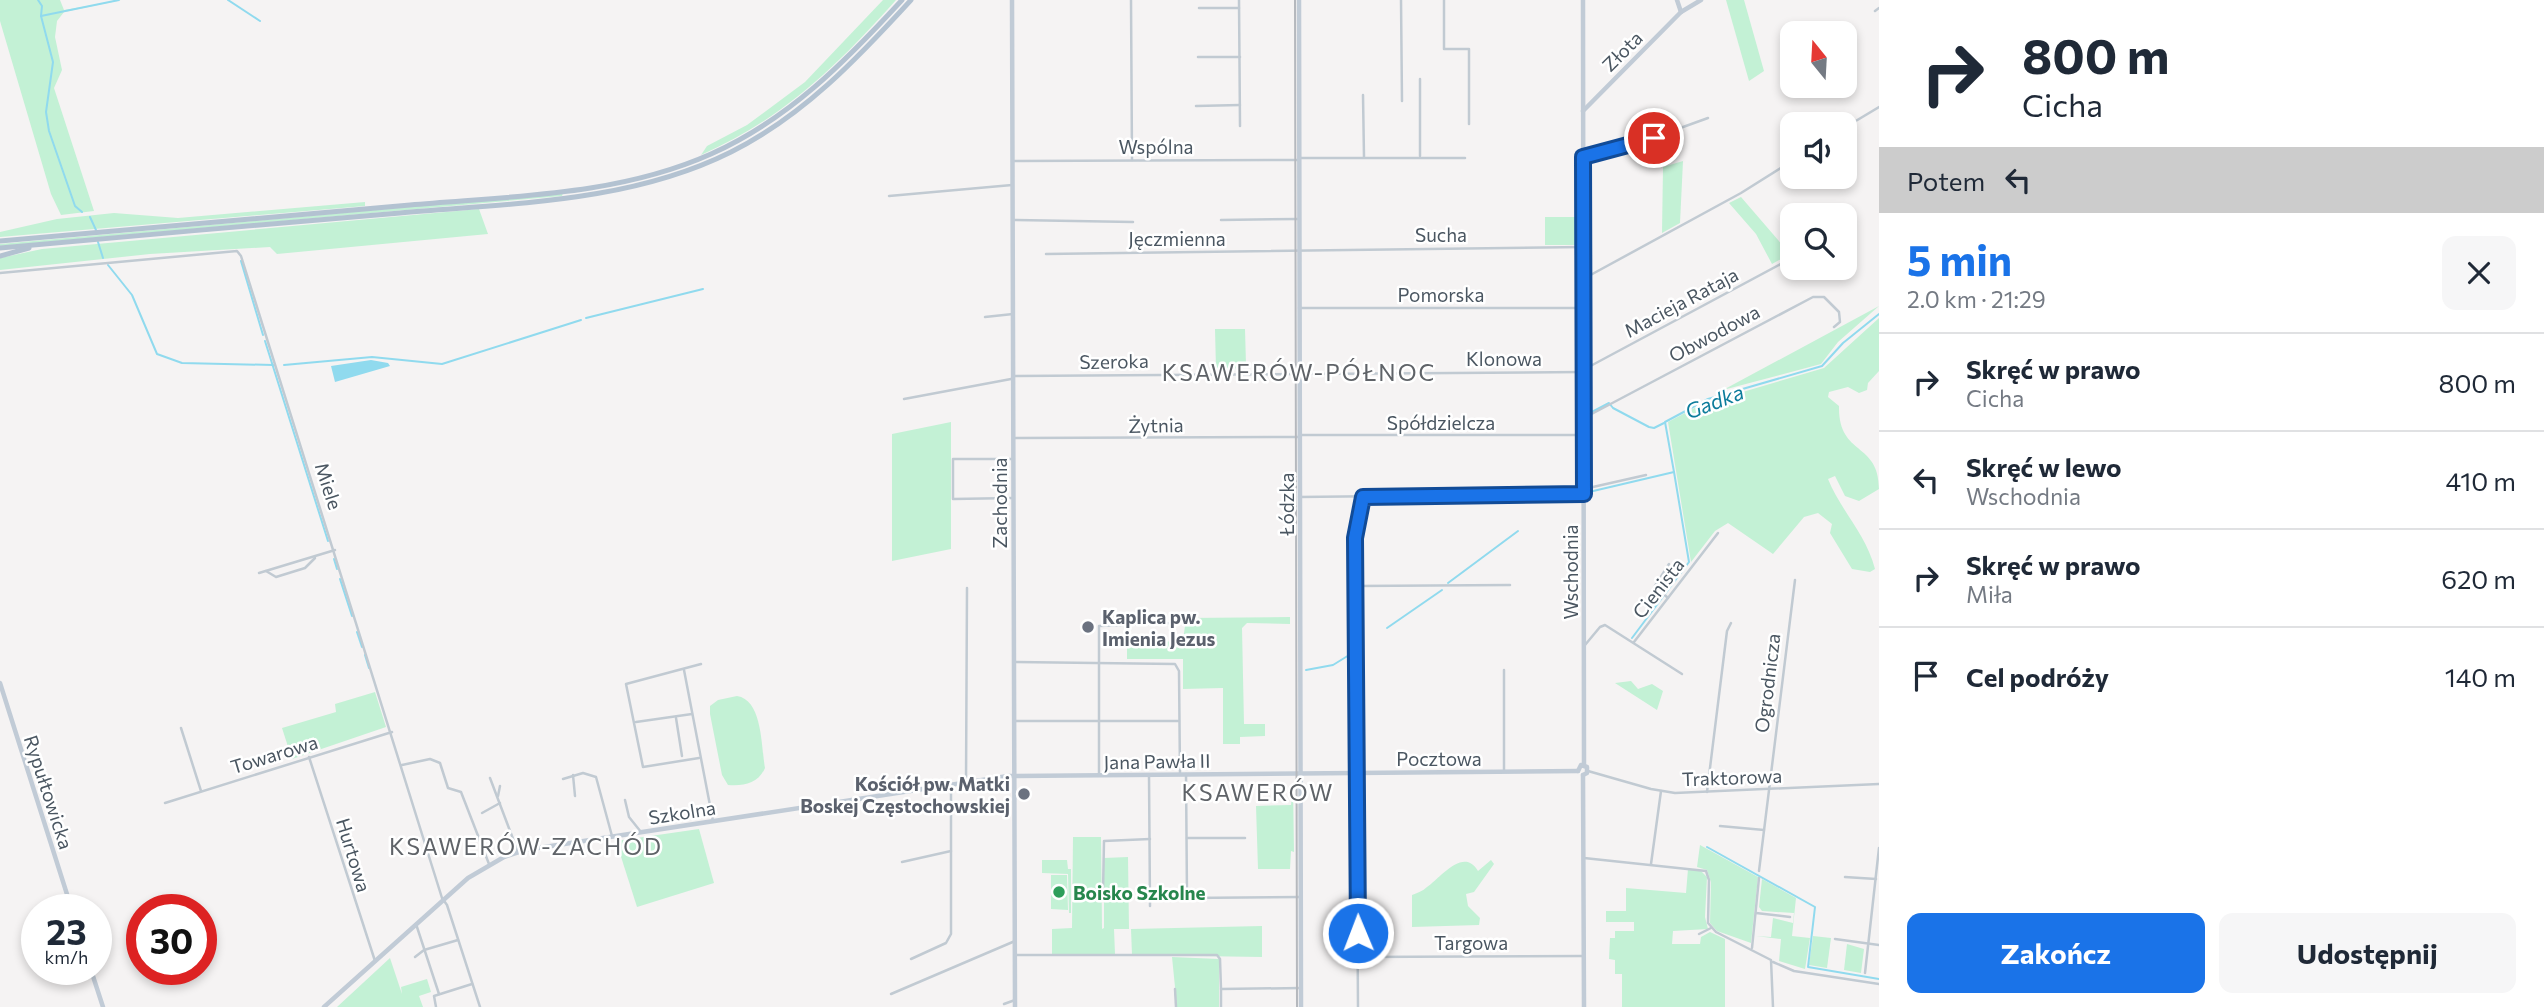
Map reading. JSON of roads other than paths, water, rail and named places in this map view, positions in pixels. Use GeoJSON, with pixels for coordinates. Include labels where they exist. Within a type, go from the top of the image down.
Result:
{"type":"FeatureCollection","features":[{"type":"Feature","properties":{"kind":"main road"},"geometry":{"type":"LineString","coordinates":[[0,248],[559,192],[661,173],[727,146],[787,110],[843,64],[902,0]]}},
{"type":"Feature","properties":{"kind":"main road"},"geometry":{"type":"LineString","coordinates":[[101,236],[575,197],[655,181],[730,152],[781,123],[837,78],[911,0]]}},
{"type":"Feature","properties":{"kind":"main road"},"geometry":{"type":"LineString","coordinates":[[2,241],[93,237]]}},
{"type":"Feature","properties":{"kind":"main road"},"geometry":{"type":"LineString","coordinates":[[0,256],[46,244]]}},
{"type":"Feature","properties":{"kind":"street","name":"Zachodnia"},"geometry":{"type":"LineString","coordinates":[[1012,0],[1015,1007]]}},
{"type":"Feature","properties":{"kind":"street"},"geometry":{"type":"LineString","coordinates":[[1132,0],[1132,160]]}},
{"type":"Feature","properties":{"kind":"street"},"geometry":{"type":"LineString","coordinates":[[1239,0],[1240,126]]}},
{"type":"Feature","properties":{"kind":"street","name":"Łódzka"},"geometry":{"type":"LineString","coordinates":[[1299,0],[1301,1007]]}},
{"type":"Feature","properties":{"kind":"street"},"geometry":{"type":"LineString","coordinates":[[1401,0],[1402,101]]}},
{"type":"Feature","properties":{"kind":"street"},"geometry":{"type":"LineString","coordinates":[[1444,0],[1444,49],[1469,49],[1469,124]]}},
{"type":"Feature","properties":{"kind":"street","name":"Wschodnia"},"geometry":{"type":"LineString","coordinates":[[1583,0],[1584,765]]}},
{"type":"Feature","properties":{"kind":"street"},"geometry":{"type":"LineString","coordinates":[[1677,0],[1681,12]]}},
{"type":"Feature","properties":{"kind":"street","name":"Złota"},"geometry":{"type":"LineString","coordinates":[[1583,111],[1681,12],[1701,0]]}},
{"type":"Feature","properties":{"kind":"street"},"geometry":{"type":"LineString","coordinates":[[1199,8],[1239,8]]}},
{"type":"Feature","properties":{"kind":"street"},"geometry":{"type":"LineString","coordinates":[[1198,57],[1240,57]]}},
{"type":"Feature","properties":{"kind":"street"},"geometry":{"type":"LineString","coordinates":[[1420,79],[1420,157]]}},
{"type":"Feature","properties":{"kind":"street"},"geometry":{"type":"LineString","coordinates":[[1363,94],[1364,157]]}},
{"type":"Feature","properties":{"kind":"street"},"geometry":{"type":"LineString","coordinates":[[1196,106],[1240,105]]}},
{"type":"Feature","properties":{"kind":"street"},"geometry":{"type":"LineString","coordinates":[[1857,120],[1879,107]]}},
{"type":"Feature","properties":{"kind":"street"},"geometry":{"type":"LineString","coordinates":[[1583,157],[1647,140],[1708,118]]}},
{"type":"Feature","properties":{"kind":"street","name":"Wspólna"},"geometry":{"type":"LineString","coordinates":[[1012,161],[1465,158]]}},
{"type":"Feature","properties":{"kind":"street"},"geometry":{"type":"LineString","coordinates":[[1583,278],[1741,193],[1780,169]]}},
{"type":"Feature","properties":{"kind":"street"},"geometry":{"type":"LineString","coordinates":[[889,196],[1012,185]]}},
{"type":"Feature","properties":{"kind":"street"},"geometry":{"type":"LineString","coordinates":[[1221,220],[1299,219]]}},
{"type":"Feature","properties":{"kind":"street"},"geometry":{"type":"LineString","coordinates":[[1013,220],[1133,222]]}},
{"type":"Feature","properties":{"kind":"street","name":"Sucha"},"geometry":{"type":"LineString","coordinates":[[1299,250],[1583,247]]}},
{"type":"Feature","properties":{"kind":"street","name":"Jęczmienna"},"geometry":{"type":"LineString","coordinates":[[1046,254],[1299,250]]}},
{"type":"Feature","properties":{"kind":"street","name":"Miele"},"geometry":{"type":"LineString","coordinates":[[0,273],[236,251],[243,258],[443,899],[480,1007]]}},
{"type":"Feature","properties":{"kind":"street","name":"Macieja Rataja"},"geometry":{"type":"LineString","coordinates":[[1583,371],[1780,264]]}},
{"type":"Feature","properties":{"kind":"street","name":"Obwodowa"},"geometry":{"type":"LineString","coordinates":[[1584,418],[1813,297],[1824,297],[1839,313],[1840,322],[1833,327]]}},
{"type":"Feature","properties":{"kind":"street","name":"Pomorska"},"geometry":{"type":"LineString","coordinates":[[1299,308],[1583,308]]}},
{"type":"Feature","properties":{"kind":"street"},"geometry":{"type":"LineString","coordinates":[[985,317],[1013,314]]}},
{"type":"Feature","properties":{"kind":"street","name":"Klonowa"},"geometry":{"type":"LineString","coordinates":[[1300,373],[1583,371]]}},
{"type":"Feature","properties":{"kind":"street","name":"Szeroka"},"geometry":{"type":"LineString","coordinates":[[904,399],[1012,377],[1300,373]]}},
{"type":"Feature","properties":{"kind":"street","name":"Spółdzielcza"},"geometry":{"type":"LineString","coordinates":[[1299,436],[1584,435]]}},
{"type":"Feature","properties":{"kind":"street","name":"Żytnia"},"geometry":{"type":"LineString","coordinates":[[1013,438],[1299,436]]}},
{"type":"Feature","properties":{"kind":"street"},"geometry":{"type":"LineString","coordinates":[[1013,459],[953,459],[953,499],[1013,498]]}},
{"type":"Feature","properties":{"kind":"street"},"geometry":{"type":"LineString","coordinates":[[1299,498],[1584,491],[1646,475]]}},
{"type":"Feature","properties":{"kind":"street"},"geometry":{"type":"LineString","coordinates":[[1358,1007],[1356,531],[1363,497]]}},
{"type":"Feature","properties":{"kind":"street","name":"Cienista"},"geometry":{"type":"LineString","coordinates":[[1584,645],[1604,625],[1634,642],[1718,533]]}},
{"type":"Feature","properties":{"kind":"street"},"geometry":{"type":"LineString","coordinates":[[259,573],[335,550]]}},
{"type":"Feature","properties":{"kind":"street"},"geometry":{"type":"LineString","coordinates":[[267,571],[276,577],[305,568],[317,555]]}},
{"type":"Feature","properties":{"kind":"street"},"geometry":{"type":"LineString","coordinates":[[1668,598],[1655,586],[1669,564]]}},
{"type":"Feature","properties":{"kind":"street","name":"Ogrodnicza"},"geometry":{"type":"LineString","coordinates":[[1759,871],[1795,580]]}},
{"type":"Feature","properties":{"kind":"street"},"geometry":{"type":"LineString","coordinates":[[1356,586],[1510,585]]}},
{"type":"Feature","properties":{"kind":"street"},"geometry":{"type":"LineString","coordinates":[[966,783],[967,588]]}},
{"type":"Feature","properties":{"kind":"street"},"geometry":{"type":"LineString","coordinates":[[1099,775],[1100,625],[1174,623]]}},
{"type":"Feature","properties":{"kind":"street"},"geometry":{"type":"LineString","coordinates":[[1707,792],[1727,631],[1731,624]]}},
{"type":"Feature","properties":{"kind":"street"},"geometry":{"type":"LineString","coordinates":[[1634,642],[1682,674]]}},
{"type":"Feature","properties":{"kind":"street"},"geometry":{"type":"LineString","coordinates":[[1014,662],[1171,663],[1177,666],[1187,838],[1187,898],[1300,897]]}},
{"type":"Feature","properties":{"kind":"street"},"geometry":{"type":"LineString","coordinates":[[699,758],[643,767],[626,684],[701,664]]}},
{"type":"Feature","properties":{"kind":"street"},"geometry":{"type":"LineString","coordinates":[[684,668],[713,821]]}},
{"type":"Feature","properties":{"kind":"street"},"geometry":{"type":"LineString","coordinates":[[1503,772],[1504,670]]}},
{"type":"Feature","properties":{"kind":"street","name":"Rypułtowicka"},"geometry":{"type":"LineString","coordinates":[[0,683],[67,894]]}},
{"type":"Feature","properties":{"kind":"street"},"geometry":{"type":"LineString","coordinates":[[635,722],[692,714]]}},
{"type":"Feature","properties":{"kind":"street"},"geometry":{"type":"LineString","coordinates":[[676,716],[682,756]]}},
{"type":"Feature","properties":{"kind":"street"},"geometry":{"type":"LineString","coordinates":[[1014,721],[1180,721]]}},
{"type":"Feature","properties":{"kind":"street"},"geometry":{"type":"LineString","coordinates":[[181,728],[201,792]]}},
{"type":"Feature","properties":{"kind":"street","name":"Towarowa"},"geometry":{"type":"LineString","coordinates":[[165,803],[392,732]]}},
{"type":"Feature","properties":{"kind":"street","name":"Hurtowa"},"geometry":{"type":"LineString","coordinates":[[309,757],[375,961]]}},
{"type":"Feature","properties":{"kind":"street"},"geometry":{"type":"LineString","coordinates":[[402,765],[430,759],[440,763],[449,788],[461,792],[490,865]]}},
{"type":"Feature","properties":{"kind":"street"},"geometry":{"type":"LineString","coordinates":[[1578,771],[1584,765]]}},
{"type":"Feature","properties":{"kind":"street"},"geometry":{"type":"LineString","coordinates":[[1584,765],[1584,1007]]}},
{"type":"Feature","properties":{"kind":"street"},"geometry":{"type":"LineString","coordinates":[[1578,771],[1586,773]]}},
{"type":"Feature","properties":{"kind":"street","name":"Pocztowa"},"geometry":{"type":"LineString","coordinates":[[1300,773],[1578,771]]}},
{"type":"Feature","properties":{"kind":"street"},"geometry":{"type":"LineString","coordinates":[[563,779],[585,773],[596,777],[612,836]]}},
{"type":"Feature","properties":{"kind":"street","name":"Jana Pawła II"},"geometry":{"type":"LineString","coordinates":[[1014,776],[1300,773]]}},
{"type":"Feature","properties":{"kind":"street","name":"Traktorowa"},"geometry":{"type":"LineString","coordinates":[[1586,773],[1661,791],[1707,792],[1879,785]]}},
{"type":"Feature","properties":{"kind":"street"},"geometry":{"type":"LineString","coordinates":[[573,775],[575,796]]}},
{"type":"Feature","properties":{"kind":"street"},"geometry":{"type":"LineString","coordinates":[[1149,775],[1150,906]]}},
{"type":"Feature","properties":{"kind":"street","name":"Szkolna"},"geometry":{"type":"LineString","coordinates":[[324,1007],[443,899],[490,865],[518,852],[1014,776]]}},
{"type":"Feature","properties":{"kind":"street"},"geometry":{"type":"LineString","coordinates":[[490,778],[518,852]]}},
{"type":"Feature","properties":{"kind":"street"},"geometry":{"type":"LineString","coordinates":[[911,959],[946,943],[951,934],[951,785]]}},
{"type":"Feature","properties":{"kind":"street"},"geometry":{"type":"LineString","coordinates":[[499,801],[500,786]]}},
{"type":"Feature","properties":{"kind":"street"},"geometry":{"type":"LineString","coordinates":[[1651,864],[1661,791]]}},
{"type":"Feature","properties":{"kind":"street"},"geometry":{"type":"LineString","coordinates":[[625,800],[629,817],[641,832]]}},
{"type":"Feature","properties":{"kind":"street"},"geometry":{"type":"LineString","coordinates":[[482,813],[499,801]]}},
{"type":"Feature","properties":{"kind":"street"},"geometry":{"type":"LineString","coordinates":[[1720,826],[1764,830]]}},
{"type":"Feature","properties":{"kind":"street"},"geometry":{"type":"LineString","coordinates":[[1187,838],[1245,838]]}},
{"type":"Feature","properties":{"kind":"street"},"geometry":{"type":"LineString","coordinates":[[1103,892],[1104,841],[1150,839]]}},
{"type":"Feature","properties":{"kind":"street"},"geometry":{"type":"LineString","coordinates":[[1865,973],[1879,848]]}},
{"type":"Feature","properties":{"kind":"street"},"geometry":{"type":"LineString","coordinates":[[902,862],[951,851]]}},
{"type":"Feature","properties":{"kind":"street"},"geometry":{"type":"LineString","coordinates":[[1584,858],[1707,872],[1707,916],[1711,928],[1794,971],[1879,984]]}},
{"type":"Feature","properties":{"kind":"street"},"geometry":{"type":"LineString","coordinates":[[1845,877],[1876,879]]}},
{"type":"Feature","properties":{"kind":"street"},"geometry":{"type":"LineString","coordinates":[[1752,949],[1759,878]]}},
{"type":"Feature","properties":{"kind":"street"},"geometry":{"type":"LineString","coordinates":[[1756,914],[1790,917]]}},
{"type":"Feature","properties":{"kind":"street"},"geometry":{"type":"LineString","coordinates":[[416,925],[439,994]]}},
{"type":"Feature","properties":{"kind":"street"},"geometry":{"type":"LineString","coordinates":[[1699,934],[1711,928]]}},
{"type":"Feature","properties":{"kind":"street"},"geometry":{"type":"LineString","coordinates":[[1835,939],[1879,945]]}},
{"type":"Feature","properties":{"kind":"street"},"geometry":{"type":"LineString","coordinates":[[415,957],[424,950],[458,940]]}},
{"type":"Feature","properties":{"kind":"street"},"geometry":{"type":"LineString","coordinates":[[891,994],[1015,941]]}},
{"type":"Feature","properties":{"kind":"street"},"geometry":{"type":"LineString","coordinates":[[1015,955],[1217,955],[1220,959],[1221,1007]]}},
{"type":"Feature","properties":{"kind":"street","name":"Targowa"},"geometry":{"type":"LineString","coordinates":[[1359,957],[1584,956]]}},
{"type":"Feature","properties":{"kind":"street"},"geometry":{"type":"LineString","coordinates":[[1773,962],[1773,1007]]}},
{"type":"Feature","properties":{"kind":"street"},"geometry":{"type":"LineString","coordinates":[[436,1007],[433,997],[472,984]]}},
{"type":"Feature","properties":{"kind":"street"},"geometry":{"type":"LineString","coordinates":[[96,985],[103,1007]]}},
{"type":"Feature","properties":{"kind":"street"},"geometry":{"type":"LineString","coordinates":[[1221,989],[1300,988]]}},
{"type":"Feature","properties":{"kind":"street"},"geometry":{"type":"LineString","coordinates":[[1175,989],[1176,1007]]}},
{"type":"Feature","properties":{"kind":"street"},"geometry":{"type":"LineString","coordinates":[[1004,1004],[1015,1000]]}},
{"type":"Feature","properties":{"kind":"water"},"geometry":{"type":"Polygon","coordinates":[[[371,360],[388,363],[390,366],[335,382],[331,366],[371,360]]]}},
{"type":"Feature","properties":{"kind":"waterway"},"geometry":{"type":"LineString","coordinates":[[38,0],[42,6],[41,16],[53,62],[46,112],[49,131],[75,206],[82,212]]}},
{"type":"Feature","properties":{"kind":"waterway"},"geometry":{"type":"LineString","coordinates":[[41,16],[119,0]]}},
{"type":"Feature","properties":{"kind":"waterway"},"geometry":{"type":"LineString","coordinates":[[228,0],[260,21]]}},
{"type":"Feature","properties":{"kind":"waterway"},"geometry":{"type":"LineString","coordinates":[[90,217],[96,230]]}},
{"type":"Feature","properties":{"kind":"waterway"},"geometry":{"type":"LineString","coordinates":[[98,242],[103,258]]}},
{"type":"Feature","properties":{"kind":"waterway"},"geometry":{"type":"LineString","coordinates":[[241,261],[263,335]]}},
{"type":"Feature","properties":{"kind":"waterway"},"geometry":{"type":"LineString","coordinates":[[108,265],[132,295],[157,354],[182,363],[273,365]]}},
{"type":"Feature","properties":{"kind":"waterway"},"geometry":{"type":"LineString","coordinates":[[586,318],[703,289]]}},
{"type":"Feature","properties":{"kind":"waterway","name":"Gadka"},"geometry":{"type":"LineString","coordinates":[[1589,492],[1674,472],[1665,422],[1708,399],[1822,366],[1843,343],[1879,314]]}},
{"type":"Feature","properties":{"kind":"waterway"},"geometry":{"type":"LineString","coordinates":[[284,365],[372,357],[442,364],[581,320]]}},
{"type":"Feature","properties":{"kind":"waterway"},"geometry":{"type":"LineString","coordinates":[[265,341],[328,541]]}},
{"type":"Feature","properties":{"kind":"waterway"},"geometry":{"type":"LineString","coordinates":[[1588,414],[1609,403],[1613,408],[1649,427],[1654,428],[1664,423]]}},
{"type":"Feature","properties":{"kind":"waterway"},"geometry":{"type":"LineString","coordinates":[[1632,638],[1689,562],[1674,472]]}},
{"type":"Feature","properties":{"kind":"waterway","name":"Gadka"},"geometry":{"type":"LineString","coordinates":[[1448,583],[1518,531]]}},
{"type":"Feature","properties":{"kind":"waterway"},"geometry":{"type":"LineString","coordinates":[[334,559],[337,569]]}},
{"type":"Feature","properties":{"kind":"waterway"},"geometry":{"type":"LineString","coordinates":[[340,579],[352,616]]}},
{"type":"Feature","properties":{"kind":"waterway","name":"Gadka"},"geometry":{"type":"LineString","coordinates":[[1387,628],[1442,590]]}},
{"type":"Feature","properties":{"kind":"waterway"},"geometry":{"type":"LineString","coordinates":[[357,632],[362,647]]}},
{"type":"Feature","properties":{"kind":"waterway","name":"Gadka"},"geometry":{"type":"LineString","coordinates":[[1306,670],[1333,665],[1354,652]]}},
{"type":"Feature","properties":{"kind":"waterway"},"geometry":{"type":"LineString","coordinates":[[365,655],[369,668]]}},
{"type":"Feature","properties":{"kind":"waterway"},"geometry":{"type":"LineString","coordinates":[[1707,847],[1815,907],[1808,967],[1879,979]]}},
{"type":"Feature","properties":{"kind":"tram line"},"geometry":{"type":"LineString","coordinates":[[1295,0],[1297,1007]]}},
{"type":"Feature","properties":{"kind":"place","name":"Kaplica pw. Imienia Jezus"},"geometry":{"type":"Point","coordinates":[1088,627]}},
{"type":"Feature","properties":{"kind":"place","name":"Kościół pw. Matki Boskej Częstochowskiej"},"geometry":{"type":"Point","coordinates":[1024,794]}},
{"type":"Feature","properties":{"kind":"place","name":"Boisko Szkolne"},"geometry":{"type":"Point","coordinates":[1059,892]}},
{"type":"Feature","properties":{"kind":"district","name":"KSAWERÓW-PÓŁNOC"},"geometry":{"type":"Point","coordinates":[1299,372]}},
{"type":"Feature","properties":{"kind":"district","name":"KSAWERÓW"},"geometry":{"type":"Point","coordinates":[1258,792]}},
{"type":"Feature","properties":{"kind":"district","name":"KSAWERÓW-ZACHÓD"},"geometry":{"type":"Point","coordinates":[526,846]}}]}
